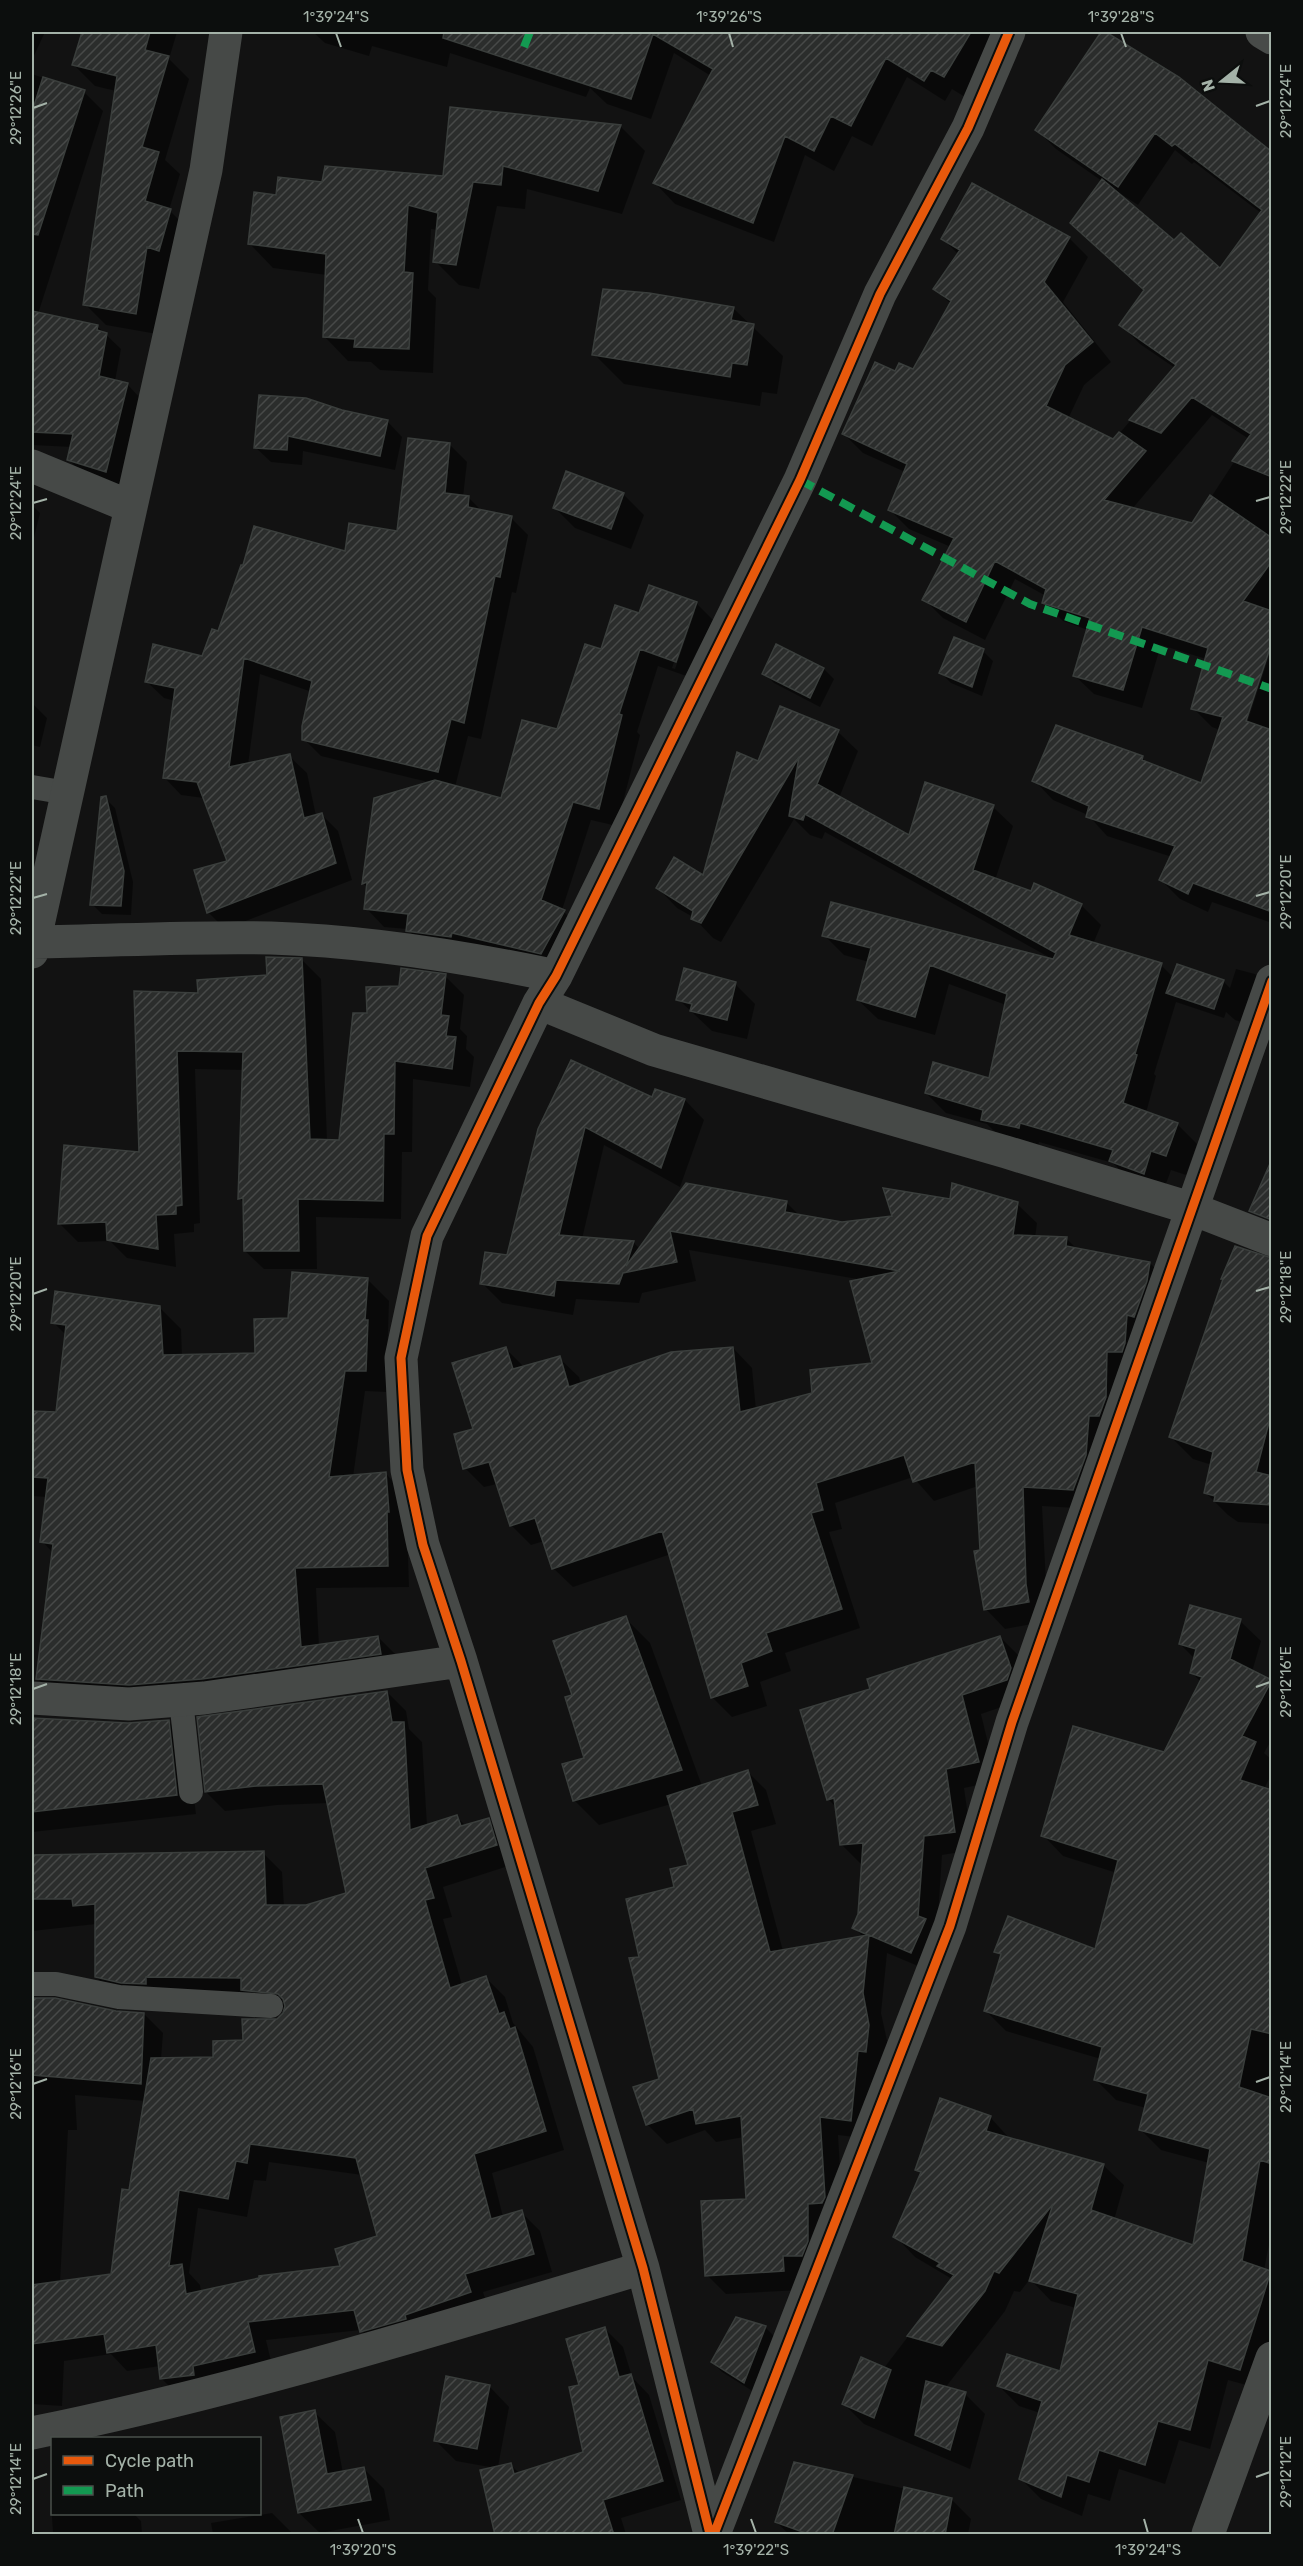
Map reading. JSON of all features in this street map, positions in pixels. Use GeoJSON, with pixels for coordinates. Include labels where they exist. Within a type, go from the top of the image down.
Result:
{"type":"FeatureCollection","features":[{"type":"Feature","properties":{"kind":"main road"},"geometry":{"type":"LineString","coordinates":[[1262,32],[1272,38]]}},
{"type":"Feature","properties":{"kind":"street"},"geometry":{"type":"LineString","coordinates":[[226,32],[206,170],[33,947],[270,938],[341,942],[440,953],[555,976]]}},
{"type":"Feature","properties":{"kind":"street"},"geometry":{"type":"LineString","coordinates":[[712,2535],[643,2268],[461,1661],[423,1545],[409,1480],[401,1358],[427,1236],[539,1003],[555,976],[800,480],[880,294],[968,128],[1009,32]]}},
{"type":"Feature","properties":{"kind":"street"},"geometry":{"type":"LineString","coordinates":[[32,466],[131,507]]}},
{"type":"Feature","properties":{"kind":"street"},"geometry":{"type":"LineString","coordinates":[[712,2535],[950,1926],[1012,1722],[1190,1208],[1272,981]]}},
{"type":"Feature","properties":{"kind":"street"},"geometry":{"type":"LineString","coordinates":[[539,1003],[654,1050],[1190,1208],[1272,1240]]}},
{"type":"Feature","properties":{"kind":"street"},"geometry":{"type":"LineString","coordinates":[[32,1698],[129,1704],[181,1700],[461,1661]]}},
{"type":"Feature","properties":{"kind":"street"},"geometry":{"type":"LineString","coordinates":[[32,2433],[149,2409],[378,2346],[643,2268]]}},
{"type":"Feature","properties":{"kind":"street"},"geometry":{"type":"LineString","coordinates":[[1208,2535],[1272,2358]]}},
{"type":"Feature","properties":{"kind":"lane"},"geometry":{"type":"LineString","coordinates":[[32,787],[67,794]]}},
{"type":"Feature","properties":{"kind":"lane"},"geometry":{"type":"LineString","coordinates":[[181,1700],[191,1792]]}},
{"type":"Feature","properties":{"kind":"lane"},"geometry":{"type":"LineString","coordinates":[[32,1984],[56,1984],[119,1997],[271,2006]]}},
{"type":"Feature","properties":{"kind":"building"},"geometry":{"type":"Polygon","coordinates":[[[82,32],[150,32],[145,50],[169,56],[142,147],[159,152],[145,201],[171,209],[159,251],[147,247],[136,314],[83,305],[117,76],[72,65],[82,32]]]}},
{"type":"Feature","properties":{"kind":"building"},"geometry":{"type":"Polygon","coordinates":[[[444,32],[971,32],[944,77],[931,70],[924,81],[886,58],[851,126],[831,116],[814,151],[785,136],[753,223],[653,183],[713,69],[653,34],[631,99],[443,38],[444,32]]]}},
{"type":"Feature","properties":{"kind":"building"},"geometry":{"type":"Polygon","coordinates":[[[1101,32],[1106,32],[1179,77],[1272,152],[1272,477],[1232,461],[1251,434],[1192,397],[1161,433],[1129,420],[1176,365],[1119,325],[1144,290],[1070,223],[1102,179],[1174,240],[1181,233],[1220,268],[1262,210],[1175,144],[1172,146],[1155,133],[1118,187],[1035,130],[1101,32]]]}},
{"type":"Feature","properties":{"kind":"building"},"geometry":{"type":"Polygon","coordinates":[[[43,77],[85,90],[38,235],[32,234],[32,112],[43,77]]]}},
{"type":"Feature","properties":{"kind":"building"},"geometry":{"type":"Polygon","coordinates":[[[450,107],[621,125],[598,191],[503,166],[501,185],[473,182],[456,265],[433,262],[438,213],[408,205],[404,272],[413,273],[409,349],[354,347],[355,339],[323,337],[326,254],[248,244],[254,192],[276,195],[278,177],[322,182],[325,166],[443,176],[450,107]]]}},
{"type":"Feature","properties":{"kind":"building"},"geometry":{"type":"Polygon","coordinates":[[[972,183],[1070,237],[1044,282],[1093,342],[1065,365],[1046,406],[1113,439],[1119,432],[1146,451],[1104,500],[1192,523],[1210,495],[1272,538],[1272,561],[1243,601],[1272,611],[1272,642],[1246,721],[1272,730],[1272,912],[1193,883],[1188,894],[1159,880],[1175,846],[1086,817],[1089,806],[1032,781],[1056,725],[1143,756],[1142,760],[1201,783],[1223,717],[1191,709],[1208,648],[1142,627],[1123,690],[1073,676],[1090,618],[1042,603],[1046,589],[995,561],[966,622],[922,600],[954,538],[888,510],[907,464],[842,434],[875,362],[895,371],[899,363],[913,369],[951,301],[933,289],[960,250],[941,239],[972,183]]]}},
{"type":"Feature","properties":{"kind":"building"},"geometry":{"type":"Polygon","coordinates":[[[603,289],[649,293],[734,307],[731,320],[754,324],[747,365],[732,363],[730,377],[592,355],[603,289]]]}},
{"type":"Feature","properties":{"kind":"building"},"geometry":{"type":"Polygon","coordinates":[[[32,311],[98,325],[97,330],[107,333],[99,376],[128,383],[106,472],[67,460],[73,434],[32,432],[32,311]]]}},
{"type":"Feature","properties":{"kind":"building"},"geometry":{"type":"Polygon","coordinates":[[[259,395],[306,398],[342,410],[388,420],[380,456],[288,436],[287,450],[254,448],[259,395]]]}},
{"type":"Feature","properties":{"kind":"building"},"geometry":{"type":"Polygon","coordinates":[[[408,438],[450,443],[445,493],[469,496],[468,507],[512,516],[500,577],[495,576],[464,723],[451,719],[438,772],[302,740],[302,726],[312,681],[244,658],[229,767],[290,754],[304,818],[322,813],[336,863],[207,913],[194,870],[227,861],[197,782],[163,778],[175,688],[145,682],[153,644],[202,656],[212,629],[218,631],[241,565],[243,565],[254,526],[345,551],[349,523],[397,531],[408,438]]]}},
{"type":"Feature","properties":{"kind":"building"},"geometry":{"type":"Polygon","coordinates":[[[566,471],[624,493],[611,529],[553,508],[566,471]]]}},
{"type":"Feature","properties":{"kind":"building"},"geometry":{"type":"Polygon","coordinates":[[[649,585],[697,602],[676,662],[640,649],[619,714],[622,715],[599,809],[573,802],[541,900],[565,910],[541,954],[452,933],[451,937],[406,931],[408,914],[364,909],[367,882],[362,884],[374,798],[435,780],[501,798],[522,720],[557,729],[585,644],[601,649],[615,605],[639,613],[649,585]]]}},
{"type":"Feature","properties":{"kind":"building"},"geometry":{"type":"Polygon","coordinates":[[[954,637],[984,649],[972,687],[939,673],[954,637]]]}},
{"type":"Feature","properties":{"kind":"building"},"geometry":{"type":"Polygon","coordinates":[[[776,644],[824,668],[810,698],[762,674],[776,644]]]}},
{"type":"Feature","properties":{"kind":"building"},"geometry":{"type":"Polygon","coordinates":[[[780,706],[839,730],[817,784],[909,835],[925,782],[994,805],[973,870],[1031,891],[1034,883],[1082,904],[1069,935],[1162,963],[1123,1103],[1178,1123],[1166,1156],[1151,1151],[1144,1174],[1109,1161],[1113,1150],[1020,1123],[1019,1128],[981,1120],[983,1110],[925,1093],[933,1062],[989,1078],[1007,994],[930,965],[915,1017],[857,1000],[871,948],[822,936],[831,902],[1053,959],[1056,953],[805,814],[803,820],[789,816],[799,757],[701,923],[691,919],[693,911],[656,888],[674,857],[703,875],[737,752],[758,761],[780,706]]]}},
{"type":"Feature","properties":{"kind":"building"},"geometry":{"type":"Polygon","coordinates":[[[106,796],[124,871],[121,906],[90,905],[101,797],[106,796]]]}},
{"type":"Feature","properties":{"kind":"building"},"geometry":{"type":"Polygon","coordinates":[[[266,957],[302,958],[310,1139],[339,1140],[353,1013],[367,1013],[366,987],[399,986],[401,968],[446,974],[441,1015],[449,1016],[446,1036],[456,1037],[452,1069],[395,1061],[394,1134],[384,1134],[383,1201],[298,1199],[299,1251],[244,1251],[243,1198],[238,1199],[243,1052],[177,1051],[182,1205],[176,1206],[176,1214],[156,1215],[158,1249],[107,1240],[106,1222],[58,1224],[64,1145],[139,1152],[134,991],[198,993],[197,980],[267,975],[266,957]]]}},
{"type":"Feature","properties":{"kind":"building"},"geometry":{"type":"Polygon","coordinates":[[[1177,964],[1224,980],[1214,1009],[1166,993],[1177,964]]]}},
{"type":"Feature","properties":{"kind":"building"},"geometry":{"type":"Polygon","coordinates":[[[684,968],[736,982],[727,1020],[690,1011],[692,1004],[676,1000],[684,968]]]}},
{"type":"Feature","properties":{"kind":"building"},"geometry":{"type":"Polygon","coordinates":[[[571,1060],[652,1097],[655,1089],[685,1099],[661,1168],[585,1127],[559,1235],[634,1241],[626,1266],[686,1183],[787,1201],[785,1212],[842,1222],[892,1216],[883,1188],[950,1199],[952,1183],[1018,1202],[1013,1235],[1067,1237],[1066,1246],[1150,1262],[1147,1281],[1134,1317],[1127,1315],[1122,1352],[1107,1352],[1106,1397],[1099,1416],[1089,1416],[1086,1455],[1073,1490],[1023,1487],[1026,1584],[1029,1602],[984,1610],[974,1551],[980,1550],[975,1462],[913,1482],[904,1455],[816,1483],[823,1510],[811,1513],[842,1609],[766,1633],[772,1651],[741,1663],[748,1686],[711,1698],[662,1531],[552,1569],[535,1518],[510,1526],[489,1462],[463,1469],[454,1434],[473,1429],[452,1363],[506,1347],[513,1369],[560,1356],[569,1387],[671,1352],[733,1347],[740,1412],[812,1393],[810,1370],[872,1363],[850,1281],[900,1271],[670,1231],[677,1262],[623,1273],[619,1284],[556,1280],[554,1296],[480,1284],[485,1252],[507,1255],[538,1129],[571,1060]]]}},
{"type":"Feature","properties":{"kind":"building"},"geometry":{"type":"Polygon","coordinates":[[[1272,1159],[1272,1220],[1249,1211],[1272,1159]]]}},
{"type":"Feature","properties":{"kind":"building"},"geometry":{"type":"Polygon","coordinates":[[[1235,1246],[1272,1258],[1272,1411],[1256,1472],[1272,1476],[1272,1505],[1214,1501],[1215,1496],[1204,1493],[1213,1452],[1169,1437],[1223,1279],[1221,1279],[1235,1246]]]}},
{"type":"Feature","properties":{"kind":"building"},"geometry":{"type":"Polygon","coordinates":[[[292,1272],[368,1278],[365,1320],[368,1320],[366,1371],[345,1371],[329,1477],[386,1472],[389,1512],[387,1512],[388,1566],[295,1568],[301,1647],[378,1636],[381,1654],[202,1679],[129,1685],[36,1679],[53,1544],[40,1542],[48,1478],[32,1477],[32,1411],[56,1412],[66,1325],[51,1323],[55,1291],[160,1306],[163,1355],[255,1353],[254,1319],[288,1318],[292,1272]]]}},
{"type":"Feature","properties":{"kind":"building"},"geometry":{"type":"Polygon","coordinates":[[[1190,1605],[1241,1619],[1230,1659],[1272,1680],[1242,1736],[1256,1742],[1240,1780],[1272,1790],[1272,2034],[1251,2029],[1239,2087],[1272,2098],[1272,2164],[1260,2160],[1242,2261],[1271,2271],[1240,2370],[1208,2360],[1190,2430],[1158,2421],[1145,2465],[1099,2450],[1089,2482],[1067,2475],[1061,2497],[1019,2479],[1042,2401],[997,2386],[1007,2354],[1060,2371],[1078,2294],[1029,2281],[1053,2204],[999,2273],[994,2271],[985,2291],[942,2346],[907,2336],[954,2275],[937,2266],[940,2263],[893,2237],[921,2172],[915,2170],[940,2098],[991,2116],[986,2131],[1104,2164],[1091,2210],[1193,2245],[1210,2149],[1139,2130],[1148,2094],[1094,2080],[1102,2047],[984,2011],[1001,1954],[994,1952],[1008,1916],[1095,1949],[1118,1860],[1041,1836],[1073,1726],[1164,1752],[1202,1677],[1190,1673],[1196,1649],[1179,1644],[1190,1605]]]}},
{"type":"Feature","properties":{"kind":"building"},"geometry":{"type":"Polygon","coordinates":[[[626,1616],[682,1770],[573,1801],[562,1764],[584,1758],[565,1697],[572,1695],[553,1641],[626,1616]]]}},
{"type":"Feature","properties":{"kind":"building"},"geometry":{"type":"Polygon","coordinates":[[[1000,1636],[1011,1668],[1007,1680],[962,1695],[979,1762],[946,1769],[955,1832],[924,1836],[918,1916],[926,1919],[911,1953],[869,1935],[863,1993],[869,2025],[866,2052],[858,2051],[851,2121],[820,2117],[825,2197],[822,2203],[808,2204],[808,2241],[802,2256],[783,2256],[784,2271],[705,2276],[701,2201],[746,2199],[741,2116],[696,2124],[693,2109],[646,2125],[633,2087],[659,2079],[629,1958],[639,1957],[626,1899],[674,1887],[670,1869],[688,1865],[667,1796],[748,1770],[758,1805],[732,1812],[770,1952],[868,1935],[852,1928],[858,1914],[863,1843],[840,1845],[834,1798],[827,1800],[800,1710],[870,1689],[867,1679],[1000,1636]]]}},
{"type":"Feature","properties":{"kind":"building"},"geometry":{"type":"Polygon","coordinates":[[[387,1691],[392,1722],[404,1722],[410,1830],[457,1815],[461,1826],[489,1818],[497,1845],[425,1868],[434,1898],[425,1900],[450,1988],[486,1976],[499,2014],[504,2012],[510,2029],[515,2027],[546,2131],[474,2154],[491,2219],[522,2210],[534,2254],[465,2274],[471,2292],[405,2315],[406,2319],[360,2332],[354,2310],[248,2322],[255,2352],[193,2366],[194,2375],[160,2379],[156,2345],[107,2353],[104,2334],[32,2344],[32,2285],[111,2274],[122,2189],[129,2190],[151,2058],[213,2057],[213,2041],[243,2040],[242,2019],[277,2019],[283,2013],[285,2006],[278,1994],[241,1990],[241,1978],[146,1977],[146,1984],[121,1983],[95,1977],[95,1904],[73,1906],[72,1899],[32,1899],[32,1855],[264,1851],[266,1905],[306,1905],[346,1893],[323,1784],[257,1786],[205,1792],[197,1717],[387,1691]],[[250,2144],[247,2163],[236,2161],[228,2199],[179,2190],[169,2266],[182,2264],[186,2294],[259,2278],[259,2276],[340,2266],[335,2249],[377,2236],[356,2158],[250,2144]]]}},
{"type":"Feature","properties":{"kind":"building"},"geometry":{"type":"Polygon","coordinates":[[[32,1718],[128,1723],[169,1720],[177,1795],[32,1812],[32,1718]]]}},
{"type":"Feature","properties":{"kind":"building"},"geometry":{"type":"Polygon","coordinates":[[[32,1998],[55,1998],[116,2011],[144,2013],[141,2084],[32,2075],[32,1998]]]}},
{"type":"Feature","properties":{"kind":"building"},"geometry":{"type":"Polygon","coordinates":[[[736,2317],[766,2326],[744,2383],[711,2362],[736,2317]]]}},
{"type":"Feature","properties":{"kind":"building"},"geometry":{"type":"Polygon","coordinates":[[[605,2327],[619,2377],[631,2374],[663,2481],[603,2500],[614,2535],[495,2535],[480,2470],[511,2463],[514,2474],[583,2452],[569,2387],[579,2385],[566,2339],[605,2327]]]}},
{"type":"Feature","properties":{"kind":"building"},"geometry":{"type":"Polygon","coordinates":[[[861,2357],[891,2370],[874,2418],[842,2404],[861,2357]]]}},
{"type":"Feature","properties":{"kind":"building"},"geometry":{"type":"Polygon","coordinates":[[[446,2376],[490,2385],[477,2449],[434,2441],[446,2376]]]}},
{"type":"Feature","properties":{"kind":"building"},"geometry":{"type":"Polygon","coordinates":[[[926,2381],[966,2392],[950,2450],[915,2435],[926,2381]]]}},
{"type":"Feature","properties":{"kind":"building"},"geometry":{"type":"Polygon","coordinates":[[[315,2410],[327,2474],[364,2467],[371,2500],[298,2513],[280,2417],[315,2410]]]}},
{"type":"Feature","properties":{"kind":"building"},"geometry":{"type":"Polygon","coordinates":[[[794,2462],[853,2475],[832,2535],[811,2535],[775,2522],[794,2462]]]}},
{"type":"Feature","properties":{"kind":"building"},"geometry":{"type":"Polygon","coordinates":[[[904,2487],[952,2498],[945,2535],[894,2535],[904,2487]]]}},
{"type":"Feature","properties":{"kind":"marked path"},"geometry":{"type":"LineString","coordinates":[[524,47],[530,32]]}},
{"type":"Feature","properties":{"kind":"marked path"},"geometry":{"type":"LineString","coordinates":[[800,480],[1030,604],[1272,689]]}},
{"type":"Feature","properties":{"kind":"cycle path"},"geometry":{"type":"LineString","coordinates":[[710,2534],[643,2268],[461,1661],[423,1545],[407,1470],[401,1358],[427,1236],[539,1003],[556,976],[800,480],[880,294],[968,128],[1009,32]]}},
{"type":"Feature","properties":{"kind":"cycle path"},"geometry":{"type":"LineString","coordinates":[[714,2534],[950,1926],[1012,1722],[1272,981]]}}]}
